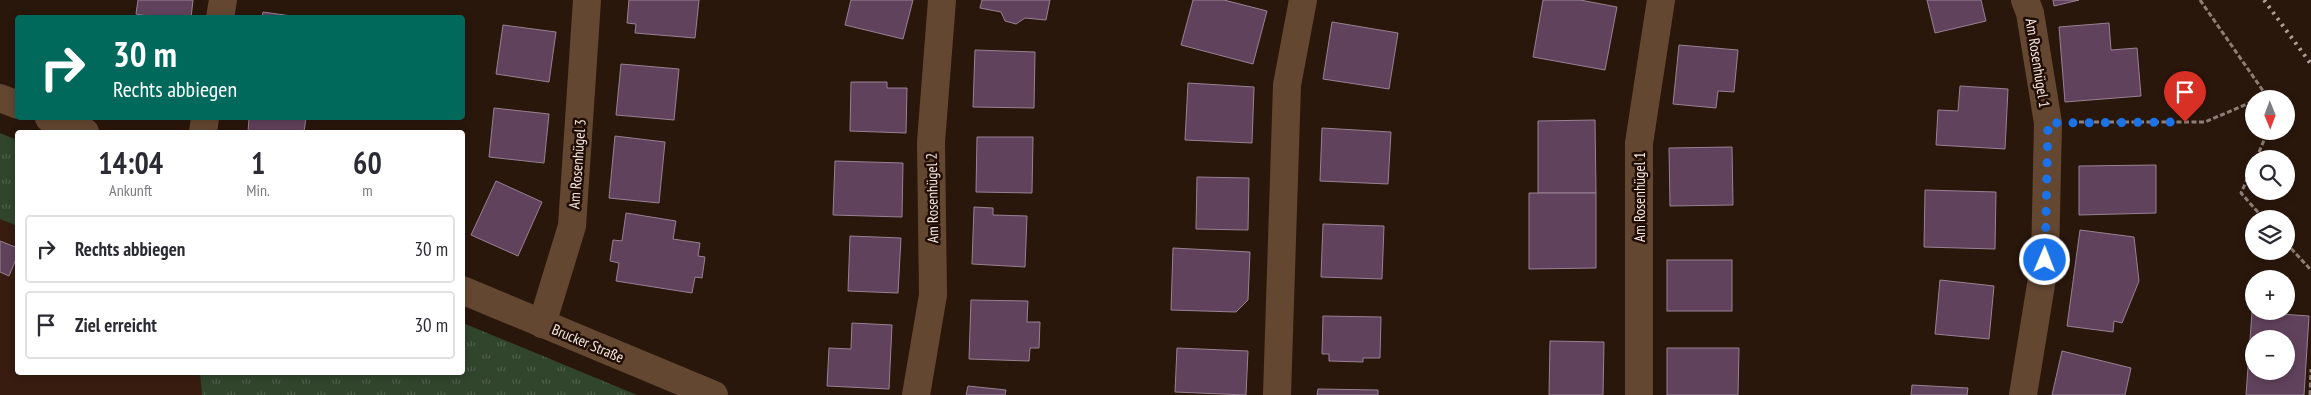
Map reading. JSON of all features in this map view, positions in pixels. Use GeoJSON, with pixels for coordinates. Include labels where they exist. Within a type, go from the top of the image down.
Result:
{"type":"FeatureCollection","features":[{"type":"Feature","properties":{"kind":"street"},"geometry":{"type":"LineString","coordinates":[[220,15],[223,0]]}},
{"type":"Feature","properties":{"kind":"street","name":"Am Rosenhügel 3"},"geometry":{"type":"LineString","coordinates":[[542,324],[572,226],[587,0]]}},
{"type":"Feature","properties":{"kind":"street","name":"Am Rosenhügel 2"},"geometry":{"type":"LineString","coordinates":[[916,395],[933,295],[931,142],[942,0]]}},
{"type":"Feature","properties":{"kind":"street"},"geometry":{"type":"LineString","coordinates":[[1276,395],[1287,85],[1303,0]]}},
{"type":"Feature","properties":{"kind":"street","name":"Am Rosenhügel 1"},"geometry":{"type":"LineString","coordinates":[[1639,395],[1639,143],[1661,0]]}},
{"type":"Feature","properties":{"kind":"street","name":"Am Rosenhügel 1"},"geometry":{"type":"LineString","coordinates":[[2023,395],[2045,260],[2048,123],[2030,13],[2025,0]]}},
{"type":"Feature","properties":{"kind":"street"},"geometry":{"type":"LineString","coordinates":[[0,98],[15,104]]}},
{"type":"Feature","properties":{"kind":"street"},"geometry":{"type":"LineString","coordinates":[[54,120],[80,130]]}},
{"type":"Feature","properties":{"kind":"street","name":"Brucker Straße"},"geometry":{"type":"LineString","coordinates":[[465,291],[714,395]]}},
{"type":"Feature","properties":{"kind":"path"},"geometry":{"type":"LineString","coordinates":[[2200,0],[2262,90]]}},
{"type":"Feature","properties":{"kind":"path"},"geometry":{"type":"LineString","coordinates":[[2048,123],[2205,122],[2245,105]]}},
{"type":"Feature","properties":{"kind":"path"},"geometry":{"type":"LineString","coordinates":[[2245,184],[2241,193],[2245,198]]}},
{"type":"Feature","properties":{"kind":"path"},"geometry":{"type":"LineString","coordinates":[[2247,200],[2256,210]]}},
{"type":"Feature","properties":{"kind":"path"},"geometry":{"type":"LineString","coordinates":[[2295,253],[2311,270]]}},
{"type":"Feature","properties":{"kind":"path"},"geometry":{"type":"LineString","coordinates":[[2310,395],[2311,370]]}},
{"type":"Feature","properties":{"kind":"shaded area"},"geometry":{"type":"Polygon","coordinates":[[[0,219],[15,225],[15,375],[200,375],[202,395],[0,395],[0,219]]]}},
{"type":"Feature","properties":{"kind":"green space"},"geometry":{"type":"Polygon","coordinates":[[[0,133],[15,139],[15,225],[0,219],[0,133]]]}},
{"type":"Feature","properties":{"kind":"green space"},"geometry":{"type":"Polygon","coordinates":[[[465,324],[637,395],[202,395],[200,375],[465,375],[465,324]]]}},
{"type":"Feature","properties":{"kind":"building"},"geometry":{"type":"Polygon","coordinates":[[[138,0],[193,0],[191,15],[136,14],[138,0]]]}},
{"type":"Feature","properties":{"kind":"building"},"geometry":{"type":"Polygon","coordinates":[[[629,0],[699,0],[695,38],[635,33],[636,24],[627,23],[629,0]]]}},
{"type":"Feature","properties":{"kind":"building"},"geometry":{"type":"Polygon","coordinates":[[[851,0],[913,0],[903,39],[845,25],[851,0]]]}},
{"type":"Feature","properties":{"kind":"building"},"geometry":{"type":"Polygon","coordinates":[[[982,0],[1050,0],[1046,20],[1025,18],[1016,24],[1005,21],[1001,12],[980,8],[982,0]]]}},
{"type":"Feature","properties":{"kind":"building"},"geometry":{"type":"Polygon","coordinates":[[[1193,0],[1224,0],[1267,11],[1253,64],[1181,45],[1193,0]]]}},
{"type":"Feature","properties":{"kind":"building"},"geometry":{"type":"Polygon","coordinates":[[[1543,0],[1580,0],[1617,7],[1605,70],[1533,57],[1543,0]]]}},
{"type":"Feature","properties":{"kind":"building"},"geometry":{"type":"Polygon","coordinates":[[[1927,0],[1981,0],[1986,21],[1935,33],[1927,0]]]}},
{"type":"Feature","properties":{"kind":"building"},"geometry":{"type":"Polygon","coordinates":[[[2053,0],[2079,0],[2054,6],[2053,0]]]}},
{"type":"Feature","properties":{"kind":"building"},"geometry":{"type":"Polygon","coordinates":[[[263,12],[284,15],[262,15],[263,12]]]}},
{"type":"Feature","properties":{"kind":"building"},"geometry":{"type":"Polygon","coordinates":[[[1332,22],[1398,33],[1389,89],[1323,79],[1332,22]]]}},
{"type":"Feature","properties":{"kind":"building"},"geometry":{"type":"Polygon","coordinates":[[[2109,23],[2111,50],[2137,48],[2141,96],[2065,102],[2059,27],[2109,23]]]}},
{"type":"Feature","properties":{"kind":"building"},"geometry":{"type":"Polygon","coordinates":[[[503,25],[556,32],[549,82],[496,74],[503,25]]]}},
{"type":"Feature","properties":{"kind":"building"},"geometry":{"type":"Polygon","coordinates":[[[1679,45],[1738,50],[1734,92],[1718,91],[1716,108],[1673,104],[1679,45]]]}},
{"type":"Feature","properties":{"kind":"building"},"geometry":{"type":"Polygon","coordinates":[[[975,50],[1035,52],[1034,108],[973,107],[975,50]]]}},
{"type":"Feature","properties":{"kind":"building"},"geometry":{"type":"Polygon","coordinates":[[[621,64],[679,69],[674,120],[616,115],[621,64]]]}},
{"type":"Feature","properties":{"kind":"building"},"geometry":{"type":"Polygon","coordinates":[[[851,82],[887,82],[887,88],[907,88],[906,133],[850,131],[851,82]]]}},
{"type":"Feature","properties":{"kind":"building"},"geometry":{"type":"Polygon","coordinates":[[[1188,83],[1254,87],[1252,143],[1185,140],[1188,83]]]}},
{"type":"Feature","properties":{"kind":"building"},"geometry":{"type":"Polygon","coordinates":[[[1960,86],[2008,89],[2005,149],[1936,145],[1938,110],[1958,111],[1960,86]]]}},
{"type":"Feature","properties":{"kind":"building"},"geometry":{"type":"Polygon","coordinates":[[[494,108],[549,114],[544,163],[489,157],[494,108]]]}},
{"type":"Feature","properties":{"kind":"building"},"geometry":{"type":"Polygon","coordinates":[[[249,120],[306,120],[304,130],[248,130],[249,120]]]}},
{"type":"Feature","properties":{"kind":"building"},"geometry":{"type":"Polygon","coordinates":[[[1595,120],[1596,193],[1538,193],[1538,121],[1595,120]]]}},
{"type":"Feature","properties":{"kind":"building"},"geometry":{"type":"Polygon","coordinates":[[[1322,128],[1391,132],[1388,184],[1320,181],[1322,128]]]}},
{"type":"Feature","properties":{"kind":"building"},"geometry":{"type":"Polygon","coordinates":[[[615,136],[665,142],[659,203],[609,198],[615,136]]]}},
{"type":"Feature","properties":{"kind":"building"},"geometry":{"type":"Polygon","coordinates":[[[977,137],[1033,137],[1032,193],[976,192],[977,137]]]}},
{"type":"Feature","properties":{"kind":"building"},"geometry":{"type":"Polygon","coordinates":[[[1732,147],[1733,205],[1670,206],[1669,148],[1732,147]]]}},
{"type":"Feature","properties":{"kind":"building"},"geometry":{"type":"Polygon","coordinates":[[[835,161],[903,163],[902,217],[833,215],[835,161]]]}},
{"type":"Feature","properties":{"kind":"building"},"geometry":{"type":"Polygon","coordinates":[[[2156,165],[2156,213],[2079,215],[2079,166],[2156,165]]]}},
{"type":"Feature","properties":{"kind":"building"},"geometry":{"type":"Polygon","coordinates":[[[1197,177],[1249,178],[1248,230],[1196,229],[1197,177]]]}},
{"type":"Feature","properties":{"kind":"building"},"geometry":{"type":"Polygon","coordinates":[[[496,181],[542,202],[518,256],[471,235],[496,181]]]}},
{"type":"Feature","properties":{"kind":"building"},"geometry":{"type":"Polygon","coordinates":[[[1925,190],[1996,192],[1995,249],[1924,247],[1925,190]]]}},
{"type":"Feature","properties":{"kind":"building"},"geometry":{"type":"Polygon","coordinates":[[[1529,193],[1596,193],[1596,268],[1529,269],[1529,193]]]}},
{"type":"Feature","properties":{"kind":"building"},"geometry":{"type":"Polygon","coordinates":[[[974,207],[993,208],[993,215],[1027,216],[1025,267],[972,264],[974,207]]]}},
{"type":"Feature","properties":{"kind":"building"},"geometry":{"type":"Polygon","coordinates":[[[626,213],[676,221],[673,239],[700,243],[698,256],[705,257],[702,278],[695,277],[692,293],[616,281],[619,263],[610,261],[613,240],[622,241],[626,213]]]}},
{"type":"Feature","properties":{"kind":"building"},"geometry":{"type":"Polygon","coordinates":[[[1323,224],[1384,226],[1382,279],[1321,277],[1323,224]]]}},
{"type":"Feature","properties":{"kind":"building"},"geometry":{"type":"Polygon","coordinates":[[[2080,230],[2134,237],[2139,281],[2122,323],[2114,321],[2113,332],[2067,326],[2080,230]]]}},
{"type":"Feature","properties":{"kind":"building"},"geometry":{"type":"Polygon","coordinates":[[[850,236],[901,238],[898,293],[848,291],[850,236]]]}},
{"type":"Feature","properties":{"kind":"building"},"geometry":{"type":"Polygon","coordinates":[[[0,241],[15,247],[15,261],[9,276],[0,272],[0,241]]]}},
{"type":"Feature","properties":{"kind":"building"},"geometry":{"type":"Polygon","coordinates":[[[1173,248],[1250,252],[1248,300],[1236,312],[1171,310],[1173,248]]]}},
{"type":"Feature","properties":{"kind":"building"},"geometry":{"type":"Polygon","coordinates":[[[1667,260],[1732,260],[1732,311],[1667,311],[1667,260]]]}},
{"type":"Feature","properties":{"kind":"building"},"geometry":{"type":"Polygon","coordinates":[[[1940,280],[1994,286],[1989,339],[1935,334],[1940,280]]]}},
{"type":"Feature","properties":{"kind":"building"},"geometry":{"type":"Polygon","coordinates":[[[971,300],[1028,301],[1027,322],[1040,322],[1039,348],[1030,348],[1029,361],[969,359],[971,300]]]}},
{"type":"Feature","properties":{"kind":"building"},"geometry":{"type":"Polygon","coordinates":[[[2295,315],[2309,316],[2304,395],[2246,395],[2247,380],[2295,380],[2295,330],[2251,330],[2251,320],[2295,320],[2295,315]]]}},
{"type":"Feature","properties":{"kind":"building"},"geometry":{"type":"Polygon","coordinates":[[[1323,316],[1381,317],[1380,358],[1363,358],[1363,362],[1329,361],[1329,354],[1322,354],[1323,316]]]}},
{"type":"Feature","properties":{"kind":"building"},"geometry":{"type":"Polygon","coordinates":[[[852,323],[892,325],[889,389],[827,386],[829,348],[851,349],[852,323]]]}},
{"type":"Feature","properties":{"kind":"building"},"geometry":{"type":"Polygon","coordinates":[[[1550,341],[1604,342],[1603,395],[1549,395],[1550,341]]]}},
{"type":"Feature","properties":{"kind":"building"},"geometry":{"type":"Polygon","coordinates":[[[1177,348],[1248,351],[1246,395],[1175,392],[1177,348]]]}},
{"type":"Feature","properties":{"kind":"building"},"geometry":{"type":"Polygon","coordinates":[[[1667,348],[1739,348],[1738,395],[1667,395],[1667,348]]]}},
{"type":"Feature","properties":{"kind":"building"},"geometry":{"type":"Polygon","coordinates":[[[2062,351],[2131,368],[2125,395],[2052,395],[2062,351]]]}},
{"type":"Feature","properties":{"kind":"building"},"geometry":{"type":"Polygon","coordinates":[[[1912,385],[1968,388],[1967,395],[1911,395],[1912,385]]]}},
{"type":"Feature","properties":{"kind":"building"},"geometry":{"type":"Polygon","coordinates":[[[968,386],[1006,390],[1005,395],[966,395],[968,386]]]}},
{"type":"Feature","properties":{"kind":"building"},"geometry":{"type":"Polygon","coordinates":[[[1318,389],[1378,390],[1378,395],[1317,395],[1318,389]]]}},
{"type":"Feature","properties":{"kind":"railway"},"geometry":{"type":"LineString","coordinates":[[2264,0],[2311,64]]}},
{"type":"Feature","properties":{"kind":"route"},"geometry":{"type":"LineString","coordinates":[[2045,260],[2048,123],[2185,122]]}}]}
